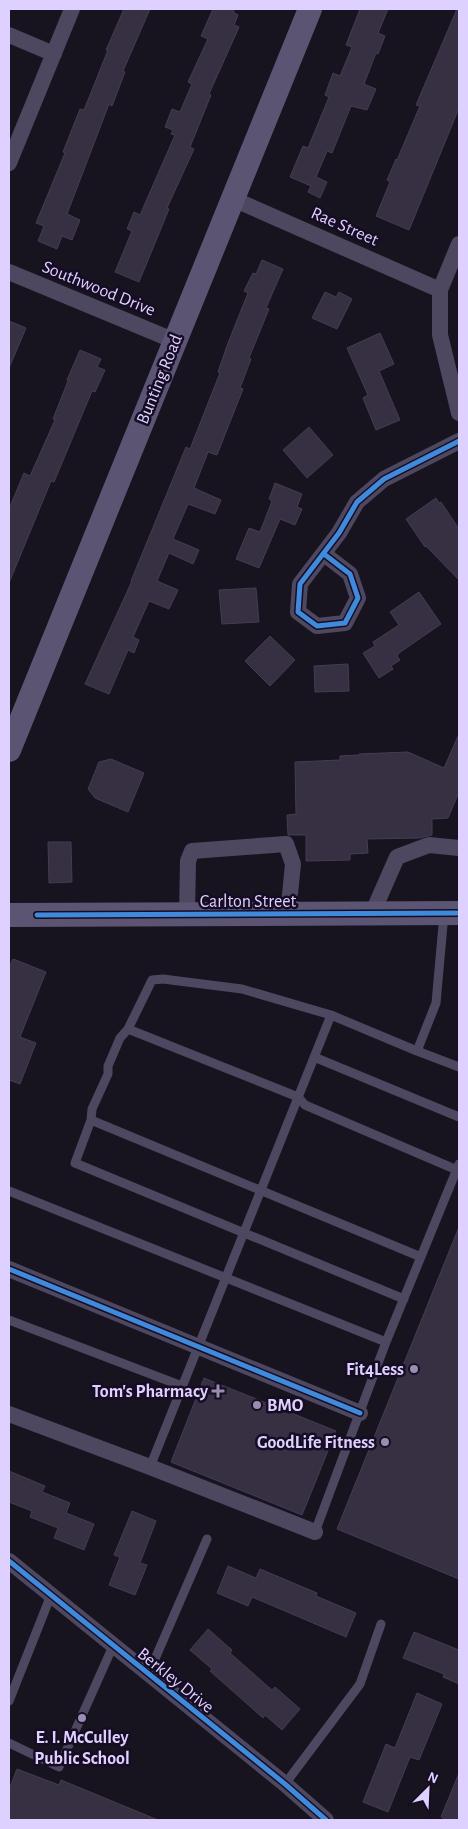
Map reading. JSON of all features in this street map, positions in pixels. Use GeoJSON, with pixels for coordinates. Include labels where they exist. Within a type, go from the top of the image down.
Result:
{"type":"FeatureCollection","features":[{"type":"Feature","properties":{"kind":"main road","name":"Bunting Road"},"geometry":{"type":"LineString","coordinates":[[9,750],[310,9]]}},
{"type":"Feature","properties":{"kind":"main road"},"geometry":{"type":"LineString","coordinates":[[9,903],[37,915]]}},
{"type":"Feature","properties":{"kind":"main road","name":"Carlton Street"},"geometry":{"type":"LineString","coordinates":[[9,915],[452,914]]}},
{"type":"Feature","properties":{"kind":"street"},"geometry":{"type":"LineString","coordinates":[[9,163],[72,9]]}},
{"type":"Feature","properties":{"kind":"street"},"geometry":{"type":"LineString","coordinates":[[9,35],[54,54]]}},
{"type":"Feature","properties":{"kind":"street","name":"Rae Street"},"geometry":{"type":"LineString","coordinates":[[233,198],[440,290]]}},
{"type":"Feature","properties":{"kind":"street"},"geometry":{"type":"LineString","coordinates":[[459,244],[440,290],[440,335],[459,412]]}},
{"type":"Feature","properties":{"kind":"street","name":"Southwood Drive"},"geometry":{"type":"LineString","coordinates":[[9,272],[175,341]]}},
{"type":"Feature","properties":{"kind":"street"},"geometry":{"type":"LineString","coordinates":[[324,554],[350,574],[358,598],[345,623],[317,626],[298,612],[300,584],[324,554],[357,502],[384,479],[459,441]]}},
{"type":"Feature","properties":{"kind":"street"},"geometry":{"type":"LineString","coordinates":[[187,915],[188,861],[192,851],[286,844],[294,864],[288,914]]}},
{"type":"Feature","properties":{"kind":"street"},"geometry":{"type":"LineString","coordinates":[[372,914],[397,857],[429,845],[459,848]]}},
{"type":"Feature","properties":{"kind":"street"},"geometry":{"type":"LineString","coordinates":[[9,1269],[360,1413]]}},
{"type":"Feature","properties":{"kind":"street"},"geometry":{"type":"LineString","coordinates":[[9,1414],[315,1532]]}},
{"type":"Feature","properties":{"kind":"street","name":"Berkley Drive"},"geometry":{"type":"LineString","coordinates":[[9,1561],[285,1784],[326,1820]]}},
{"type":"Feature","properties":{"kind":"lane"},"geometry":{"type":"LineString","coordinates":[[417,1050],[436,1003],[452,914]]}},
{"type":"Feature","properties":{"kind":"lane"},"geometry":{"type":"LineString","coordinates":[[404,1299],[75,1163],[91,1120],[92,1109],[108,1074],[108,1066],[120,1038],[128,1029],[152,980],[242,989],[331,1015],[459,1067]]}},
{"type":"Feature","properties":{"kind":"lane"},"geometry":{"type":"LineString","coordinates":[[150,1467],[331,1015]]}},
{"type":"Feature","properties":{"kind":"lane"},"geometry":{"type":"LineString","coordinates":[[128,1029],[298,1097],[305,1105],[458,1167],[386,1342],[315,1532]]}},
{"type":"Feature","properties":{"kind":"lane"},"geometry":{"type":"LineString","coordinates":[[314,1057],[459,1117]]}},
{"type":"Feature","properties":{"kind":"lane"},"geometry":{"type":"LineString","coordinates":[[91,1120],[421,1257]]}},
{"type":"Feature","properties":{"kind":"lane"},"geometry":{"type":"LineString","coordinates":[[9,1191],[386,1342]]}},
{"type":"Feature","properties":{"kind":"lane"},"geometry":{"type":"LineString","coordinates":[[9,1320],[182,1386]]}},
{"type":"Feature","properties":{"kind":"lane"},"geometry":{"type":"LineString","coordinates":[[148,1675],[207,1539]]}},
{"type":"Feature","properties":{"kind":"lane"},"geometry":{"type":"LineString","coordinates":[[9,1701],[51,1595]]}},
{"type":"Feature","properties":{"kind":"lane"},"geometry":{"type":"LineString","coordinates":[[285,1784],[360,1684],[381,1624]]}},
{"type":"Feature","properties":{"kind":"lane"},"geometry":{"type":"LineString","coordinates":[[9,1742],[59,1767],[113,1646]]}},
{"type":"Feature","properties":{"kind":"building"},"geometry":{"type":"Polygon","coordinates":[[[124,9],[150,9],[123,71],[125,72],[112,106],[109,104],[67,214],[80,220],[72,240],[62,236],[57,249],[38,241],[44,226],[36,223],[65,153],[63,152],[80,109],[84,110],[108,50],[106,50],[124,9]]]}},
{"type":"Feature","properties":{"kind":"building"},"geometry":{"type":"Polygon","coordinates":[[[213,9],[235,9],[233,12],[238,15],[234,25],[239,27],[209,94],[211,95],[190,147],[194,149],[167,208],[169,209],[139,282],[115,272],[132,231],[127,229],[134,212],[140,215],[175,135],[171,134],[173,130],[165,127],[172,109],[180,112],[192,84],[188,82],[208,39],[201,36],[213,9]]]}},
{"type":"Feature","properties":{"kind":"building"},"geometry":{"type":"Polygon","coordinates":[[[360,9],[388,9],[378,33],[385,36],[364,84],[376,89],[367,110],[351,106],[332,153],[327,151],[316,177],[327,182],[320,198],[308,192],[311,186],[290,177],[303,146],[308,148],[329,97],[325,95],[333,73],[340,76],[352,47],[346,45],[360,9]]]}},
{"type":"Feature","properties":{"kind":"building"},"geometry":{"type":"Polygon","coordinates":[[[457,9],[459,9],[459,108],[409,230],[376,216],[390,182],[387,180],[420,106],[416,105],[457,9]]]}},
{"type":"Feature","properties":{"kind":"building"},"geometry":{"type":"Polygon","coordinates":[[[262,260],[283,269],[266,308],[269,309],[249,358],[251,359],[240,388],[243,389],[217,455],[208,452],[194,488],[221,500],[215,514],[188,504],[173,539],[199,550],[193,564],[169,553],[157,581],[178,590],[169,609],[149,601],[133,637],[139,640],[134,653],[128,650],[109,694],[85,684],[132,581],[186,447],[190,449],[220,373],[218,372],[228,343],[248,293],[244,291],[253,273],[256,274],[262,260]]]}},
{"type":"Feature","properties":{"kind":"building"},"geometry":{"type":"Polygon","coordinates":[[[325,292],[336,297],[339,292],[352,299],[337,329],[312,318],[325,292]]]}},
{"type":"Feature","properties":{"kind":"building"},"geometry":{"type":"Polygon","coordinates":[[[9,321],[26,328],[9,368],[9,321]]]}},
{"type":"Feature","properties":{"kind":"building"},"geometry":{"type":"Polygon","coordinates":[[[380,333],[394,364],[379,371],[400,420],[376,430],[363,398],[368,395],[347,348],[380,333]]]}},
{"type":"Feature","properties":{"kind":"building"},"geometry":{"type":"Polygon","coordinates":[[[80,350],[101,359],[97,367],[105,370],[95,392],[92,391],[54,482],[51,481],[9,583],[9,509],[24,473],[30,476],[55,420],[53,419],[80,350]]]}},
{"type":"Feature","properties":{"kind":"building"},"geometry":{"type":"Polygon","coordinates":[[[309,427],[333,455],[307,478],[283,450],[309,427]]]}},
{"type":"Feature","properties":{"kind":"building"},"geometry":{"type":"Polygon","coordinates":[[[275,483],[302,494],[297,507],[302,509],[295,525],[280,519],[259,568],[236,559],[249,528],[260,532],[272,501],[269,499],[275,483]]]}},
{"type":"Feature","properties":{"kind":"building"},"geometry":{"type":"Polygon","coordinates":[[[436,498],[439,503],[441,502],[459,529],[459,580],[425,547],[406,519],[436,498]]]}},
{"type":"Feature","properties":{"kind":"building"},"geometry":{"type":"Polygon","coordinates":[[[256,588],[259,622],[222,624],[219,590],[256,588]]]}},
{"type":"Feature","properties":{"kind":"building"},"geometry":{"type":"Polygon","coordinates":[[[419,592],[441,624],[399,653],[397,656],[400,660],[391,666],[393,669],[379,678],[363,653],[375,646],[373,642],[399,625],[390,612],[419,592]]]}},
{"type":"Feature","properties":{"kind":"building"},"geometry":{"type":"Polygon","coordinates":[[[270,636],[295,660],[270,686],[245,661],[270,636]]]}},
{"type":"Feature","properties":{"kind":"building"},"geometry":{"type":"Polygon","coordinates":[[[348,664],[349,691],[315,692],[314,666],[348,664]]]}},
{"type":"Feature","properties":{"kind":"building"},"geometry":{"type":"Polygon","coordinates":[[[459,734],[459,792],[448,818],[432,819],[432,835],[419,838],[367,839],[368,853],[350,854],[350,860],[306,861],[306,835],[288,835],[287,815],[296,814],[295,762],[340,760],[340,756],[359,754],[408,752],[444,768],[459,734]]]}},
{"type":"Feature","properties":{"kind":"building"},"geometry":{"type":"Polygon","coordinates":[[[111,759],[144,773],[128,812],[95,798],[88,789],[99,762],[111,759]]]}},
{"type":"Feature","properties":{"kind":"building"},"geometry":{"type":"Polygon","coordinates":[[[48,842],[71,842],[72,882],[49,883],[48,842]]]}},
{"type":"Feature","properties":{"kind":"building"},"geometry":{"type":"Polygon","coordinates":[[[13,959],[46,972],[20,1037],[36,1043],[20,1084],[9,1080],[9,968],[13,959]]]}},
{"type":"Feature","properties":{"kind":"building"},"geometry":{"type":"Polygon","coordinates":[[[459,1227],[459,1579],[337,1529],[459,1227]]]}},
{"type":"Feature","properties":{"kind":"building"},"geometry":{"type":"Polygon","coordinates":[[[204,1378],[336,1431],[302,1515],[171,1462],[204,1378]]]}},
{"type":"Feature","properties":{"kind":"building"},"geometry":{"type":"Polygon","coordinates":[[[9,1471],[45,1486],[42,1492],[70,1503],[66,1513],[94,1524],[84,1550],[54,1538],[58,1528],[30,1517],[32,1511],[9,1502],[9,1471]]]}},
{"type":"Feature","properties":{"kind":"building"},"geometry":{"type":"Polygon","coordinates":[[[132,1511],[156,1521],[140,1563],[147,1565],[135,1595],[109,1585],[120,1557],[114,1555],[132,1511]]]}},
{"type":"Feature","properties":{"kind":"building"},"geometry":{"type":"Polygon","coordinates":[[[228,1566],[256,1578],[260,1569],[317,1593],[316,1596],[356,1613],[346,1637],[252,1597],[248,1606],[217,1593],[228,1566]]]}},
{"type":"Feature","properties":{"kind":"building"},"geometry":{"type":"Polygon","coordinates":[[[208,1629],[232,1650],[230,1653],[272,1690],[275,1687],[300,1709],[282,1730],[265,1715],[263,1718],[210,1671],[212,1669],[190,1650],[208,1629]]]}},
{"type":"Feature","properties":{"kind":"building"},"geometry":{"type":"Polygon","coordinates":[[[414,1632],[459,1650],[459,1684],[443,1677],[444,1674],[403,1658],[414,1632]]]}},
{"type":"Feature","properties":{"kind":"building"},"geometry":{"type":"Polygon","coordinates":[[[417,1693],[442,1704],[419,1760],[410,1757],[388,1812],[363,1802],[386,1744],[395,1748],[417,1693]]]}},
{"type":"Feature","properties":{"kind":"building"},"geometry":{"type":"Polygon","coordinates":[[[17,1769],[59,1785],[61,1780],[158,1820],[9,1820],[9,1790],[17,1769]]]}},
{"type":"Feature","properties":{"kind":"building"},"geometry":{"type":"Polygon","coordinates":[[[459,1773],[459,1820],[448,1820],[441,1817],[459,1773]]]}},
{"type":"Feature","properties":{"kind":"cycle path"},"geometry":{"type":"LineString","coordinates":[[324,554],[350,574],[358,598],[345,623],[317,626],[298,612],[300,584],[339,533],[357,502],[384,479],[459,441]]}},
{"type":"Feature","properties":{"kind":"cycle path"},"geometry":{"type":"LineString","coordinates":[[37,915],[459,913]]}},
{"type":"Feature","properties":{"kind":"cycle path"},"geometry":{"type":"LineString","coordinates":[[9,1269],[360,1413]]}},
{"type":"Feature","properties":{"kind":"cycle path"},"geometry":{"type":"LineString","coordinates":[[9,1561],[285,1784],[326,1820]]}},
{"type":"Feature","properties":{"kind":"place","name":"Fit4Less"},"geometry":{"type":"Point","coordinates":[414,1369]}},
{"type":"Feature","properties":{"kind":"place","name":"Tom's Pharmacy"},"geometry":{"type":"Point","coordinates":[218,1391]}},
{"type":"Feature","properties":{"kind":"place","name":"BMO"},"geometry":{"type":"Point","coordinates":[257,1405]}},
{"type":"Feature","properties":{"kind":"place","name":"GoodLife Fitness"},"geometry":{"type":"Point","coordinates":[385,1442]}},
{"type":"Feature","properties":{"kind":"place","name":"E. I. McCulley Public School"},"geometry":{"type":"Point","coordinates":[82,1718]}}]}
